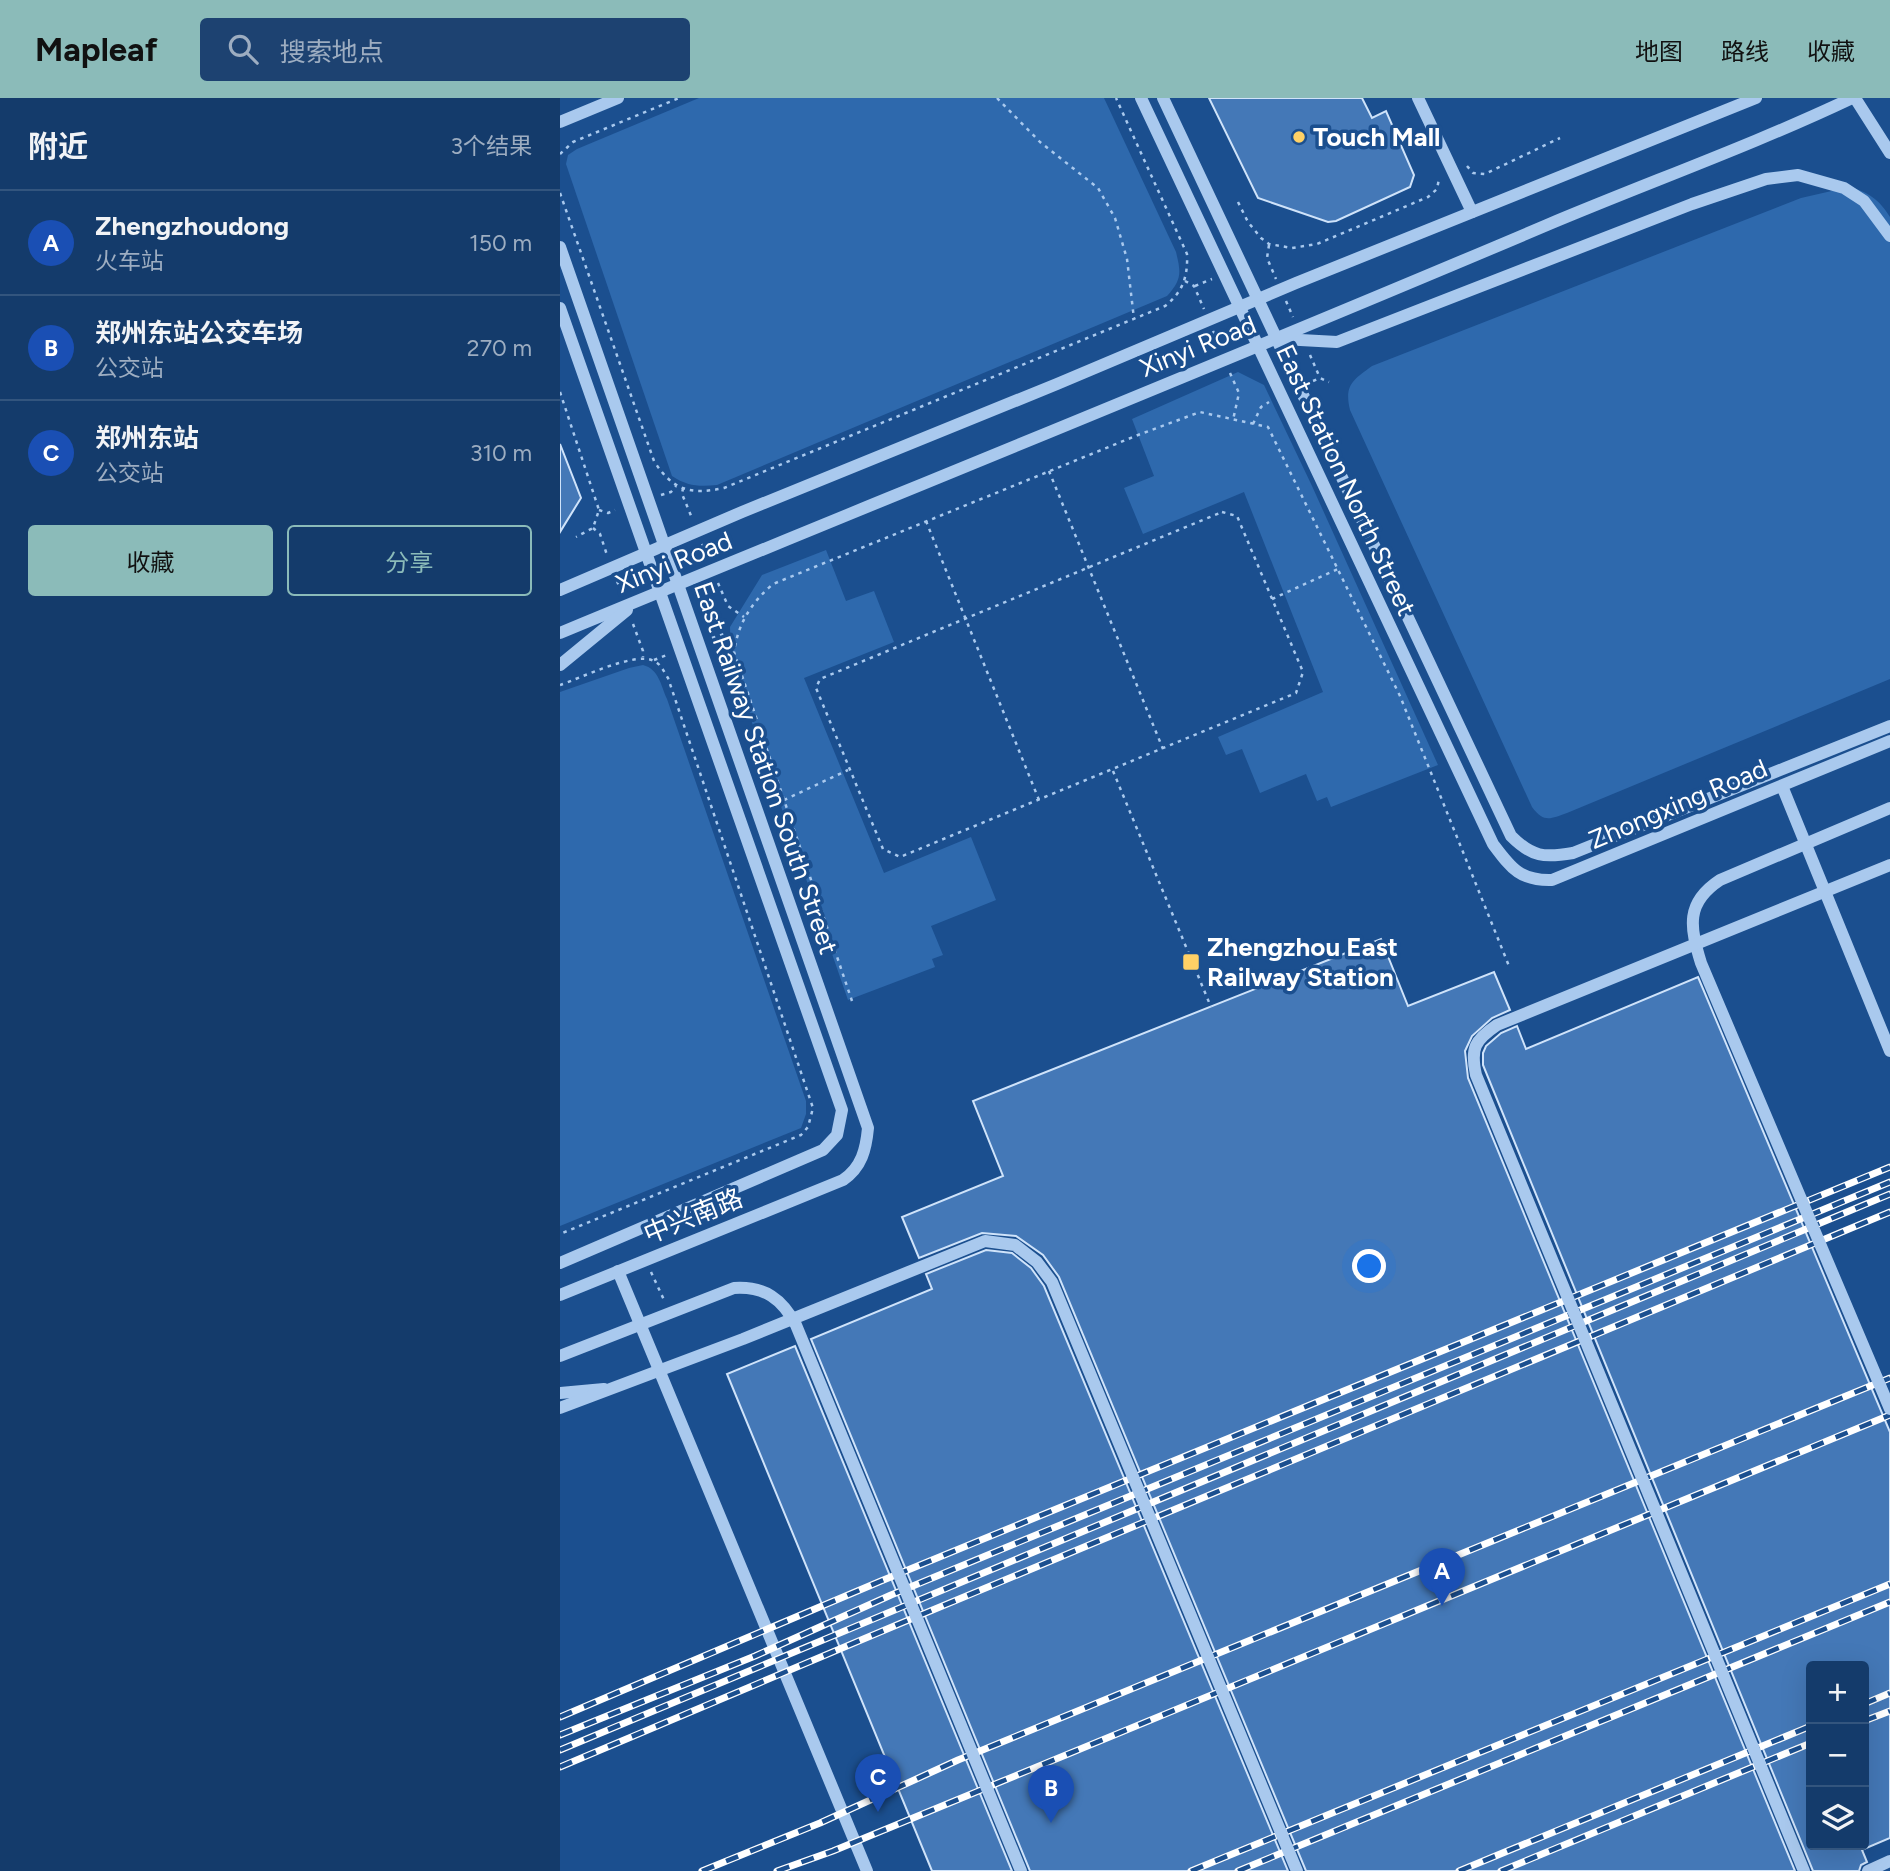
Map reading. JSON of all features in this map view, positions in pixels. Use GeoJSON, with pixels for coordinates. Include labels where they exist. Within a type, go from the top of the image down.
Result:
{"type":"FeatureCollection","features":[{"type":"Feature","properties":{"kind":"street"},"geometry":{"type":"LineString","coordinates":[[560,122],[618,98]]}},
{"type":"Feature","properties":{"kind":"street","name":"East Station North Street"},"geometry":{"type":"LineString","coordinates":[[1141,98],[1493,844]]}},
{"type":"Feature","properties":{"kind":"street","name":"East Station North Street"},"geometry":{"type":"LineString","coordinates":[[1163,98],[1511,836]]}},
{"type":"Feature","properties":{"kind":"street"},"geometry":{"type":"LineString","coordinates":[[1418,98],[1472,212]]}},
{"type":"Feature","properties":{"kind":"street","name":"Xinyi Road"},"geometry":{"type":"LineString","coordinates":[[560,590],[1281,289],[1756,98]]}},
{"type":"Feature","properties":{"kind":"street"},"geometry":{"type":"LineString","coordinates":[[1854,98],[1890,153]]}},
{"type":"Feature","properties":{"kind":"street","name":"Xinyi Road"},"geometry":{"type":"LineString","coordinates":[[1301,335],[1611,198],[1854,98]]}},
{"type":"Feature","properties":{"kind":"street"},"geometry":{"type":"LineString","coordinates":[[1277,339],[1301,335],[1337,342],[1692,204],[1766,179],[1798,175],[1844,188],[1864,201],[1890,236]]}},
{"type":"Feature","properties":{"kind":"street","name":"East Railway Station South Street"},"geometry":{"type":"LineString","coordinates":[[560,247],[868,1128],[862,1160],[852,1174],[843,1180]]}},
{"type":"Feature","properties":{"kind":"street","name":"East Railway Station South Street"},"geometry":{"type":"LineString","coordinates":[[560,308],[842,1110],[837,1136],[823,1150]]}},
{"type":"Feature","properties":{"kind":"street","name":"Xinyi Road"},"geometry":{"type":"LineString","coordinates":[[560,633],[1277,339]]}},
{"type":"Feature","properties":{"kind":"street"},"geometry":{"type":"LineString","coordinates":[[560,666],[639,601]]}},
{"type":"Feature","properties":{"kind":"street","name":"Zhongxing Road"},"geometry":{"type":"LineString","coordinates":[[1511,836],[1526,850],[1536,854],[1552,856],[1573,853],[1890,726]]}},
{"type":"Feature","properties":{"kind":"street","name":"Zhongxing Road"},"geometry":{"type":"LineString","coordinates":[[1493,844],[1508,865],[1521,875],[1535,881],[1552,880],[1890,741]]}},
{"type":"Feature","properties":{"kind":"street"},"geometry":{"type":"LineString","coordinates":[[1782,786],[1890,1051]]}},
{"type":"Feature","properties":{"kind":"street"},"geometry":{"type":"LineString","coordinates":[[1890,808],[1720,880],[1697,902],[1692,929],[1701,963],[1890,1409]]}},
{"type":"Feature","properties":{"kind":"street"},"geometry":{"type":"LineString","coordinates":[[1863,877],[1890,859]]}},
{"type":"Feature","properties":{"kind":"street"},"geometry":{"type":"LineString","coordinates":[[1804,1871],[1481,1088],[1472,1056],[1481,1035],[1497,1025],[1890,865]]}},
{"type":"Feature","properties":{"kind":"street","name":"中兴南路"},"geometry":{"type":"LineString","coordinates":[[560,1263],[823,1150]]}},
{"type":"Feature","properties":{"kind":"street","name":"中兴南路"},"geometry":{"type":"LineString","coordinates":[[560,1295],[843,1180]]}},
{"type":"Feature","properties":{"kind":"street"},"geometry":{"type":"LineString","coordinates":[[560,1408],[743,1339],[985,1241],[1015,1245],[1037,1262],[1052,1282],[1297,1871]]}},
{"type":"Feature","properties":{"kind":"street"},"geometry":{"type":"LineString","coordinates":[[618,1271],[867,1871]]}},
{"type":"Feature","properties":{"kind":"street"},"geometry":{"type":"LineString","coordinates":[[560,1356],[734,1288],[757,1289],[769,1293],[782,1303],[796,1325],[1021,1871]]}},
{"type":"Feature","properties":{"kind":"street"},"geometry":{"type":"LineString","coordinates":[[560,1393],[615,1387]]}},
{"type":"Feature","properties":{"kind":"street"},"geometry":{"type":"LineString","coordinates":[[1868,1871],[1890,1861]]}},
{"type":"Feature","properties":{"kind":"path"},"geometry":{"type":"LineString","coordinates":[[560,154],[573,142],[679,98]]}},
{"type":"Feature","properties":{"kind":"path"},"geometry":{"type":"LineString","coordinates":[[997,98],[1040,142],[1098,188],[1115,219],[1127,259],[1134,319]]}},
{"type":"Feature","properties":{"kind":"path"},"geometry":{"type":"LineString","coordinates":[[560,193],[654,461],[676,486],[691,491],[724,488],[1165,306],[1180,292],[1185,281],[1186,254],[1116,98]]}},
{"type":"Feature","properties":{"kind":"path"},"geometry":{"type":"LineString","coordinates":[[1461,158],[1473,173],[1485,174],[1560,138]]}},
{"type":"Feature","properties":{"kind":"path"},"geometry":{"type":"LineString","coordinates":[[1238,202],[1255,232],[1269,244],[1292,248],[1317,244],[1428,197],[1437,189],[1439,179]]}},
{"type":"Feature","properties":{"kind":"path"},"geometry":{"type":"LineString","coordinates":[[1269,244],[1267,258],[1320,377]]}},
{"type":"Feature","properties":{"kind":"path"},"geometry":{"type":"LineString","coordinates":[[560,392],[599,510],[593,527],[576,537]]}},
{"type":"Feature","properties":{"kind":"path"},"geometry":{"type":"LineString","coordinates":[[852,1001],[734,652],[736,635],[744,617],[758,596],[774,584],[1200,412],[1268,427],[1400,695],[1509,966]]}},
{"type":"Feature","properties":{"kind":"path"},"geometry":{"type":"LineString","coordinates":[[1049,471],[1163,750]]}},
{"type":"Feature","properties":{"kind":"path"},"geometry":{"type":"LineString","coordinates":[[1223,512],[1237,516],[1272,599],[1303,672],[1296,694],[900,857],[883,849],[817,688],[820,679],[1223,512]]}},
{"type":"Feature","properties":{"kind":"path"},"geometry":{"type":"LineString","coordinates":[[926,521],[1039,801]]}},
{"type":"Feature","properties":{"kind":"path"},"geometry":{"type":"LineString","coordinates":[[1272,599],[1338,569]]}},
{"type":"Feature","properties":{"kind":"path"},"geometry":{"type":"LineString","coordinates":[[560,685],[631,659],[654,660],[662,668],[668,678],[814,1108],[808,1127],[801,1135],[560,1234]]}},
{"type":"Feature","properties":{"kind":"path"},"geometry":{"type":"LineString","coordinates":[[784,800],[849,770]]}},
{"type":"Feature","properties":{"kind":"path"},"geometry":{"type":"LineString","coordinates":[[1113,771],[1211,1007]]}},
{"type":"Feature","properties":{"kind":"shaded area"},"geometry":{"type":"Polygon","coordinates":[[[699,98],[1104,98],[1176,252],[1178,280],[1167,296],[717,485],[688,484],[672,476],[566,164],[568,155],[577,149],[699,98]]]}},
{"type":"Feature","properties":{"kind":"shaded area"},"geometry":{"type":"Polygon","coordinates":[[[1849,187],[1872,197],[1890,217],[1890,679],[1567,813],[1544,818],[1532,807],[1350,410],[1349,389],[1360,375],[1372,366],[1801,198],[1849,187]]]}},
{"type":"Feature","properties":{"kind":"shaded area"},"geometry":{"type":"Polygon","coordinates":[[[1238,372],[1264,385],[1438,765],[1331,807],[1327,797],[1317,801],[1306,774],[1260,793],[1242,749],[1226,755],[1218,737],[1323,692],[1244,492],[1143,534],[1124,488],[1154,476],[1132,419],[1238,372]]]}},
{"type":"Feature","properties":{"kind":"shaded area"},"geometry":{"type":"Polygon","coordinates":[[[826,550],[846,601],[874,591],[894,642],[804,678],[884,873],[971,837],[996,900],[931,926],[943,955],[932,959],[935,967],[848,1000],[731,662],[730,627],[762,575],[826,550]]]}},
{"type":"Feature","properties":{"kind":"shaded area"},"geometry":{"type":"Polygon","coordinates":[[[643,665],[656,674],[667,699],[806,1101],[806,1114],[801,1128],[560,1226],[560,692],[643,665]]]}},
{"type":"Feature","properties":{"kind":"building"},"geometry":{"type":"Polygon","coordinates":[[[1209,98],[1362,98],[1372,118],[1386,111],[1414,175],[1410,187],[1336,221],[1328,222],[1258,198],[1209,98]]]}},
{"type":"Feature","properties":{"kind":"building"},"geometry":{"type":"Polygon","coordinates":[[[560,444],[581,498],[560,532],[560,444]]]}},
{"type":"Feature","properties":{"kind":"building"},"geometry":{"type":"Polygon","coordinates":[[[1381,939],[1408,1006],[1494,972],[1510,1010],[1492,1018],[1472,1036],[1465,1051],[1468,1078],[1795,1871],[1306,1871],[1059,1277],[1043,1255],[1016,1236],[982,1233],[919,1258],[902,1217],[1003,1176],[973,1101],[1381,939]]]}},
{"type":"Feature","properties":{"kind":"building"},"geometry":{"type":"Polygon","coordinates":[[[1698,977],[1890,1432],[1890,1838],[1869,1847],[1869,1661],[1806,1661],[1806,1850],[1862,1850],[1867,1862],[1861,1865],[1859,1871],[1813,1871],[1483,1065],[1486,1046],[1501,1033],[1517,1026],[1526,1049],[1698,977]]]}},
{"type":"Feature","properties":{"kind":"building"},"geometry":{"type":"Polygon","coordinates":[[[986,1250],[1012,1253],[1031,1268],[1044,1286],[1288,1871],[1030,1871],[811,1339],[932,1289],[926,1274],[986,1250]]]}},
{"type":"Feature","properties":{"kind":"building"},"geometry":{"type":"Polygon","coordinates":[[[795,1346],[1012,1871],[932,1871],[727,1374],[795,1346]]]}},
{"type":"Feature","properties":{"kind":"railway"},"geometry":{"type":"LineString","coordinates":[[560,1717],[881,1581],[1890,1167]]}},
{"type":"Feature","properties":{"kind":"railway"},"geometry":{"type":"LineString","coordinates":[[560,1735],[755,1656],[891,1595],[1890,1182]]}},
{"type":"Feature","properties":{"kind":"railway"},"geometry":{"type":"LineString","coordinates":[[560,1750],[1890,1194]]}},
{"type":"Feature","properties":{"kind":"railway"},"geometry":{"type":"LineString","coordinates":[[560,1767],[1890,1212]]}},
{"type":"Feature","properties":{"kind":"railway"},"geometry":{"type":"LineString","coordinates":[[702,1871],[820,1823],[958,1760],[1890,1378]]}},
{"type":"Feature","properties":{"kind":"railway"},"geometry":{"type":"LineString","coordinates":[[777,1871],[833,1851],[1890,1415]]}},
{"type":"Feature","properties":{"kind":"railway"},"geometry":{"type":"LineString","coordinates":[[1191,1871],[1890,1584]]}},
{"type":"Feature","properties":{"kind":"railway"},"geometry":{"type":"LineString","coordinates":[[1238,1871],[1890,1602]]}},
{"type":"Feature","properties":{"kind":"railway"},"geometry":{"type":"LineString","coordinates":[[1869,1702],[1890,1693]]}},
{"type":"Feature","properties":{"kind":"railway"},"geometry":{"type":"LineString","coordinates":[[1869,1719],[1890,1711]]}},
{"type":"Feature","properties":{"kind":"railway"},"geometry":{"type":"LineString","coordinates":[[1459,1871],[1806,1728]]}},
{"type":"Feature","properties":{"kind":"railway"},"geometry":{"type":"LineString","coordinates":[[1501,1871],[1806,1745]]}},
{"type":"Feature","properties":{"kind":"place","name":"Touch Mall"},"geometry":{"type":"Point","coordinates":[1299,137]}},
{"type":"Feature","properties":{"kind":"place","name":"Zhengzhou East Railway Station"},"geometry":{"type":"Point","coordinates":[1191,962]}},
{"type":"Feature","properties":{"kind":"place","name":"Zhengzhoudong"},"geometry":{"type":"Point","coordinates":[1442,1606]}},
{"type":"Feature","properties":{"kind":"place","name":"郑州东站"},"geometry":{"type":"Point","coordinates":[878,1812]}},
{"type":"Feature","properties":{"kind":"place","name":"郑州东站公交车场"},"geometry":{"type":"Point","coordinates":[1051,1823]}}]}
